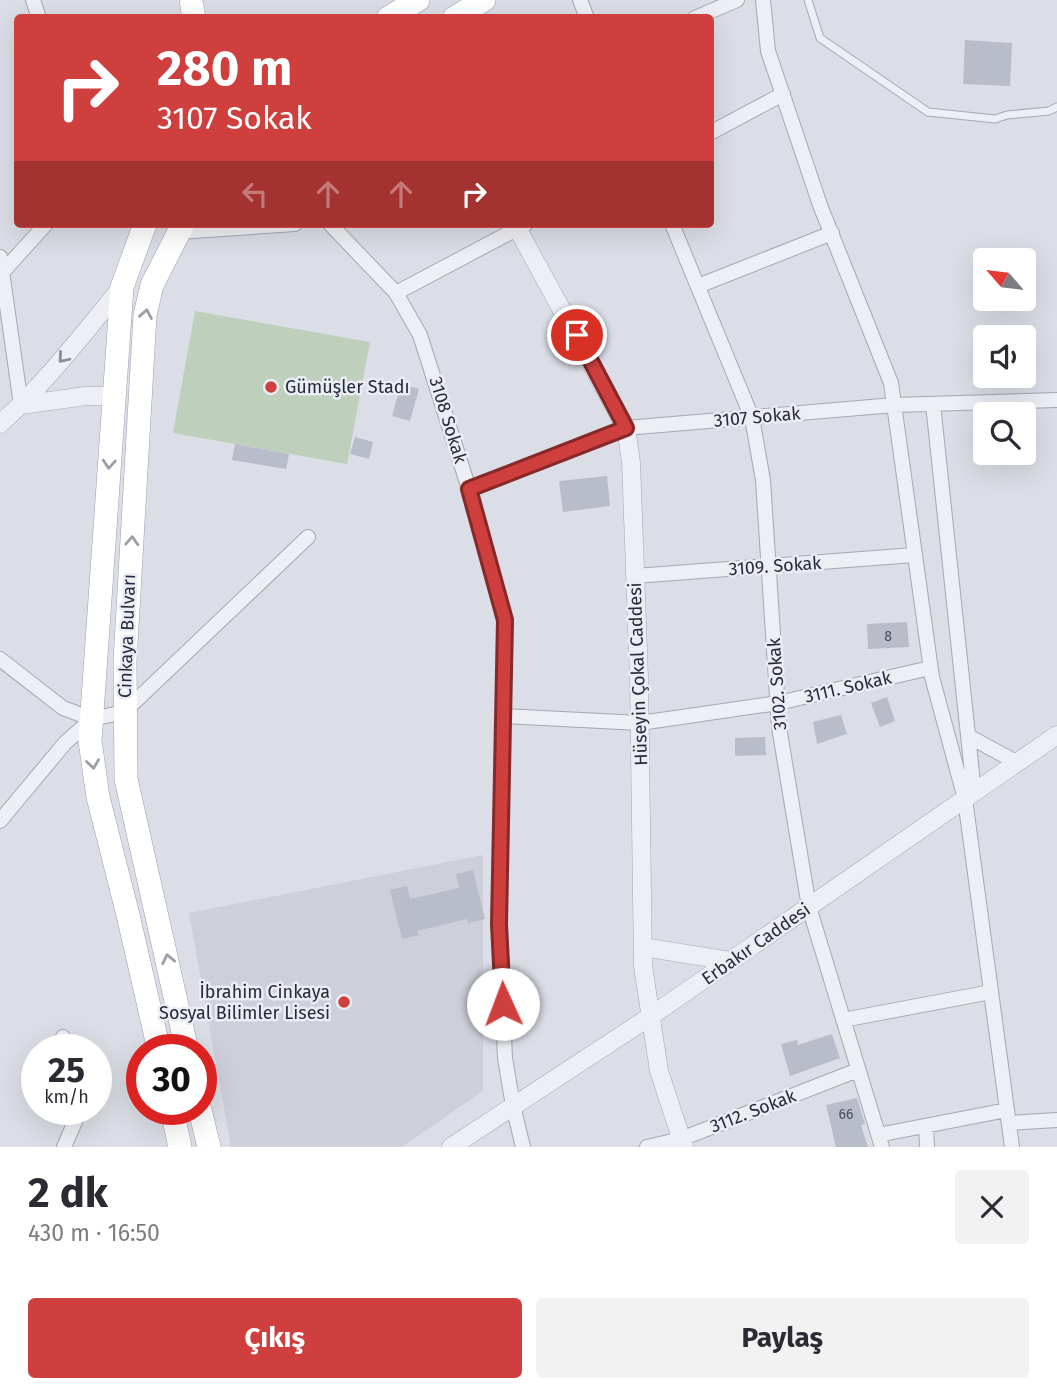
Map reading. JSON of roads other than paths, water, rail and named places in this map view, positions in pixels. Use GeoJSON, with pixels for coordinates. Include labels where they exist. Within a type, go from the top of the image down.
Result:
{"type":"FeatureCollection","features":[{"type":"Feature","properties":{"kind":"main road"},"geometry":{"type":"LineString","coordinates":[[461,14],[484,0]]}},
{"type":"Feature","properties":{"kind":"main road","name":"Cinkaya Bulvarı"},"geometry":{"type":"LineString","coordinates":[[144,228],[122,286],[90,741],[98,797],[155,1034]]}},
{"type":"Feature","properties":{"kind":"main road","name":"Cinkaya Bulvarı"},"geometry":{"type":"LineString","coordinates":[[181,228],[152,285],[145,316],[124,712],[126,779],[183,1034]]}},
{"type":"Feature","properties":{"kind":"main road"},"geometry":{"type":"LineString","coordinates":[[175,1125],[180,1147]]}},
{"type":"Feature","properties":{"kind":"main road"},"geometry":{"type":"LineString","coordinates":[[204,1125],[209,1147]]}},
{"type":"Feature","properties":{"kind":"street"},"geometry":{"type":"LineString","coordinates":[[704,14],[737,0]]}},
{"type":"Feature","properties":{"kind":"street"},"geometry":{"type":"LineString","coordinates":[[763,0],[768,51],[832,233],[891,383],[930,668],[970,796]]}},
{"type":"Feature","properties":{"kind":"street"},"geometry":{"type":"LineString","coordinates":[[714,131],[783,94]]}},
{"type":"Feature","properties":{"kind":"street"},"geometry":{"type":"LineString","coordinates":[[1,274],[42,228]]}},
{"type":"Feature","properties":{"kind":"street","name":"3108 Sokak"},"geometry":{"type":"LineString","coordinates":[[334,228],[396,293],[420,335],[469,489],[505,620],[499,924],[505,1058],[523,1147]]}},
{"type":"Feature","properties":{"kind":"street"},"geometry":{"type":"LineString","coordinates":[[396,293],[515,228]]}},
{"type":"Feature","properties":{"kind":"street","name":"Hüseyin Çokal Caddesi"},"geometry":{"type":"LineString","coordinates":[[522,228],[626,428],[631,462],[640,723],[643,966],[659,1072],[682,1143]]}},
{"type":"Feature","properties":{"kind":"street","name":"3102. Sokak"},"geometry":{"type":"LineString","coordinates":[[674,228],[752,418],[763,480],[779,727],[809,907],[880,1141]]}},
{"type":"Feature","properties":{"kind":"street"},"geometry":{"type":"LineString","coordinates":[[698,286],[832,233]]}},
{"type":"Feature","properties":{"kind":"street"},"geometry":{"type":"LineString","coordinates":[[0,257],[21,405]]}},
{"type":"Feature","properties":{"kind":"street"},"geometry":{"type":"LineString","coordinates":[[0,424],[21,405],[122,286]]}},
{"type":"Feature","properties":{"kind":"street"},"geometry":{"type":"LineString","coordinates":[[21,405],[86,396],[114,396]]}},
{"type":"Feature","properties":{"kind":"street","name":"3107 Sokak"},"geometry":{"type":"LineString","coordinates":[[469,489],[626,428],[894,405],[1057,400]]}},
{"type":"Feature","properties":{"kind":"street"},"geometry":{"type":"LineString","coordinates":[[933,404],[968,736],[970,796],[991,992],[1012,1147]]}},
{"type":"Feature","properties":{"kind":"street"},"geometry":{"type":"LineString","coordinates":[[0,821],[65,743],[92,719],[124,712],[308,537]]}},
{"type":"Feature","properties":{"kind":"street","name":"3109. Sokak"},"geometry":{"type":"LineString","coordinates":[[635,576],[914,555]]}},
{"type":"Feature","properties":{"kind":"street"},"geometry":{"type":"LineString","coordinates":[[0,659],[63,708],[92,719]]}},
{"type":"Feature","properties":{"kind":"street","name":"3111. Sokak"},"geometry":{"type":"LineString","coordinates":[[503,716],[640,723],[778,703],[930,668]]}},
{"type":"Feature","properties":{"kind":"street"},"geometry":{"type":"LineString","coordinates":[[968,736],[1018,763]]}},
{"type":"Feature","properties":{"kind":"street","name":"Erbakır Caddesi"},"geometry":{"type":"LineString","coordinates":[[451,1147],[651,1016],[1057,736]]}},
{"type":"Feature","properties":{"kind":"street"},"geometry":{"type":"LineString","coordinates":[[643,947],[730,961]]}},
{"type":"Feature","properties":{"kind":"street"},"geometry":{"type":"LineString","coordinates":[[843,1020],[991,992]]}},
{"type":"Feature","properties":{"kind":"street","name":"3112. Sokak"},"geometry":{"type":"LineString","coordinates":[[647,1147],[682,1143],[858,1070]]}},
{"type":"Feature","properties":{"kind":"street"},"geometry":{"type":"LineString","coordinates":[[880,1141],[926,1126],[1008,1117],[1057,1119]]}},
{"type":"Feature","properties":{"kind":"street"},"geometry":{"type":"LineString","coordinates":[[64,1147],[74,1125]]}},
{"type":"Feature","properties":{"kind":"street"},"geometry":{"type":"LineString","coordinates":[[926,1126],[927,1147]]}},
{"type":"Feature","properties":{"kind":"lane"},"geometry":{"type":"LineString","coordinates":[[808,0],[820,38],[928,112],[995,119],[1006,115],[1049,111],[1057,107]]}},
{"type":"Feature","properties":{"kind":"place","name":"Gümüşler Stadı"},"geometry":{"type":"Point","coordinates":[271,387]}},
{"type":"Feature","properties":{"kind":"place","name":"İbrahim Cinkaya Sosyal Bilimler Lisesi"},"geometry":{"type":"Point","coordinates":[344,1002]}}]}
